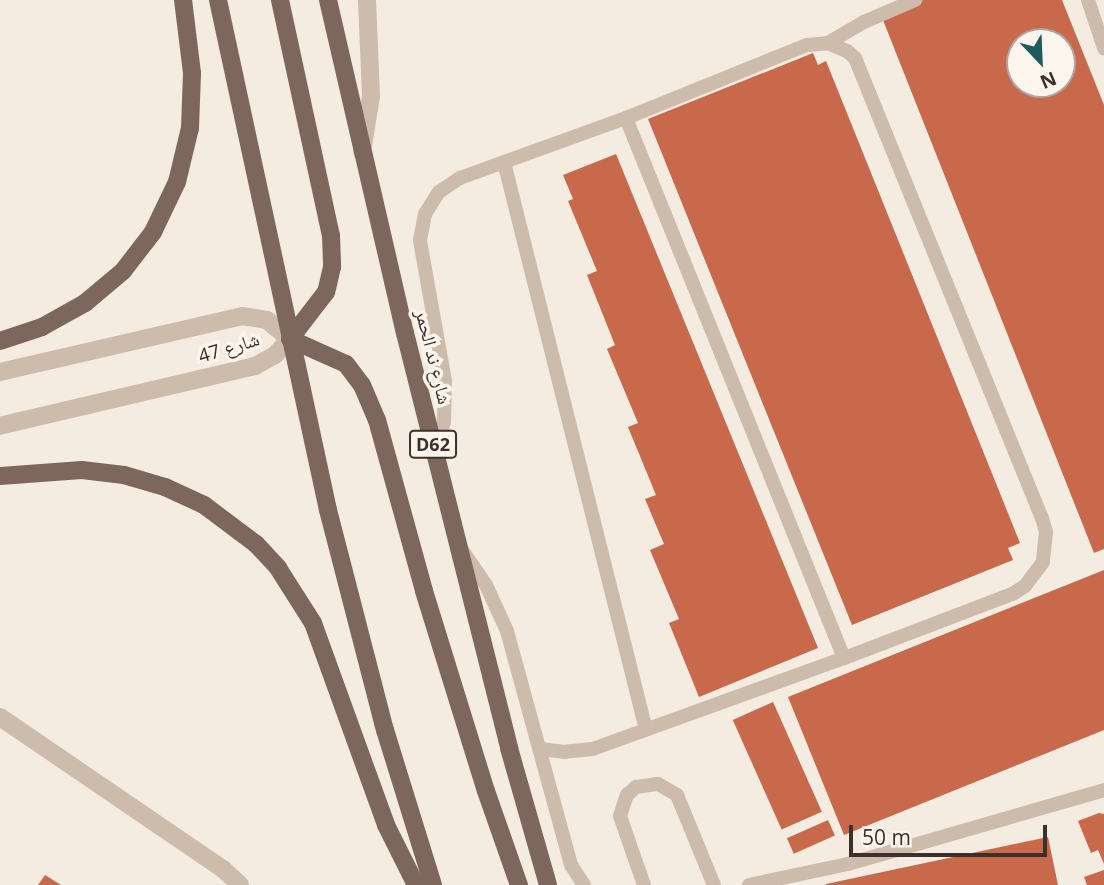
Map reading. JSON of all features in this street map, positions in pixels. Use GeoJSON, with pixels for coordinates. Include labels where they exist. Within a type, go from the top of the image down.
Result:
{"type":"FeatureCollection","features":[{"type":"Feature","properties":{"kind":"main road"},"geometry":{"type":"LineString","coordinates":[[0,341],[42,327],[85,303],[122,271],[153,232],[177,182],[190,128],[192,73],[183,0]]}},
{"type":"Feature","properties":{"kind":"main road"},"geometry":{"type":"LineString","coordinates":[[218,0],[290,339],[355,620],[433,885]]}},
{"type":"Feature","properties":{"kind":"main road"},"geometry":{"type":"LineString","coordinates":[[280,0],[332,245],[332,267],[326,292],[290,339]]}},
{"type":"Feature","properties":{"kind":"main road","name":"شارع ند الحمر"},"geometry":{"type":"LineString","coordinates":[[328,0],[436,457],[509,748],[548,885]]}},
{"type":"Feature","properties":{"kind":"main road"},"geometry":{"type":"LineString","coordinates":[[290,339],[346,364],[362,384],[377,419],[428,604],[486,791],[519,885]]}},
{"type":"Feature","properties":{"kind":"main road"},"geometry":{"type":"LineString","coordinates":[[0,476],[82,470],[124,475],[166,487],[204,505],[256,544],[290,586],[313,623],[387,825],[416,885]]}},
{"type":"Feature","properties":{"kind":"street"},"geometry":{"type":"LineString","coordinates":[[362,152],[371,96],[367,0]]}},
{"type":"Feature","properties":{"kind":"street","name":"شارع 47"},"geometry":{"type":"LineString","coordinates":[[0,372],[242,316],[267,320],[290,339],[275,355],[255,366],[0,426]]}},
{"type":"Feature","properties":{"kind":"street"},"geometry":{"type":"LineString","coordinates":[[0,717],[223,869],[240,885]]}},
{"type":"Feature","properties":{"kind":"lane"},"geometry":{"type":"LineString","coordinates":[[436,457],[444,422],[444,381],[422,253],[421,227],[431,203],[449,184],[807,46],[828,43],[864,22],[915,0]]}},
{"type":"Feature","properties":{"kind":"lane"},"geometry":{"type":"LineString","coordinates":[[1088,0],[1104,48]]}},
{"type":"Feature","properties":{"kind":"lane"},"geometry":{"type":"LineString","coordinates":[[541,749],[583,751],[844,658],[1012,594],[1026,586],[1043,562],[1046,532],[861,67],[847,51],[828,43]]}},
{"type":"Feature","properties":{"kind":"lane"},"geometry":{"type":"LineString","coordinates":[[626,118],[844,658]]}},
{"type":"Feature","properties":{"kind":"lane"},"geometry":{"type":"LineString","coordinates":[[504,162],[646,730]]}},
{"type":"Feature","properties":{"kind":"lane"},"geometry":{"type":"LineString","coordinates":[[461,550],[486,585],[500,615],[541,749],[571,865],[584,885]]}},
{"type":"Feature","properties":{"kind":"lane"},"geometry":{"type":"LineString","coordinates":[[644,885],[620,816],[627,795],[636,787],[658,784],[677,795],[713,885]]}},
{"type":"Feature","properties":{"kind":"lane"},"geometry":{"type":"LineString","coordinates":[[750,885],[848,864],[1104,790]]}},
{"type":"Feature","properties":{"kind":"building"},"geometry":{"type":"Polygon","coordinates":[[[919,0],[1062,0],[1073,28],[1006,28],[1006,98],[1076,98],[1076,35],[1104,105],[1104,549],[1094,553],[881,15],[919,0]]]}},
{"type":"Feature","properties":{"kind":"building"},"geometry":{"type":"Polygon","coordinates":[[[813,53],[818,65],[826,61],[1020,543],[1008,548],[1013,560],[852,625],[648,119],[813,53]]]}},
{"type":"Feature","properties":{"kind":"building"},"geometry":{"type":"Polygon","coordinates":[[[616,154],[818,648],[699,697],[669,623],[679,619],[650,550],[664,544],[645,499],[656,495],[628,427],[638,423],[607,349],[615,345],[587,275],[597,271],[568,201],[573,199],[563,175],[616,154]]]}},
{"type":"Feature","properties":{"kind":"building"},"geometry":{"type":"Polygon","coordinates":[[[1104,570],[1104,730],[844,835],[788,697],[1104,570]]]}},
{"type":"Feature","properties":{"kind":"building"},"geometry":{"type":"Polygon","coordinates":[[[773,702],[822,812],[782,830],[733,720],[773,702]]]}},
{"type":"Feature","properties":{"kind":"building"},"geometry":{"type":"Polygon","coordinates":[[[1099,813],[1104,814],[1104,864],[1098,850],[1091,853],[1078,821],[1099,813]]]}},
{"type":"Feature","properties":{"kind":"building"},"geometry":{"type":"Polygon","coordinates":[[[828,820],[835,836],[794,854],[787,838],[828,820]]]}},
{"type":"Feature","properties":{"kind":"building"},"geometry":{"type":"Polygon","coordinates":[[[1048,837],[1058,885],[826,885],[826,884],[1048,837]]]}},
{"type":"Feature","properties":{"kind":"building"},"geometry":{"type":"Polygon","coordinates":[[[1104,870],[1104,885],[1087,885],[1084,877],[1104,870]]]}},
{"type":"Feature","properties":{"kind":"building"},"geometry":{"type":"Polygon","coordinates":[[[45,875],[61,885],[38,885],[45,875]]]}}]}
